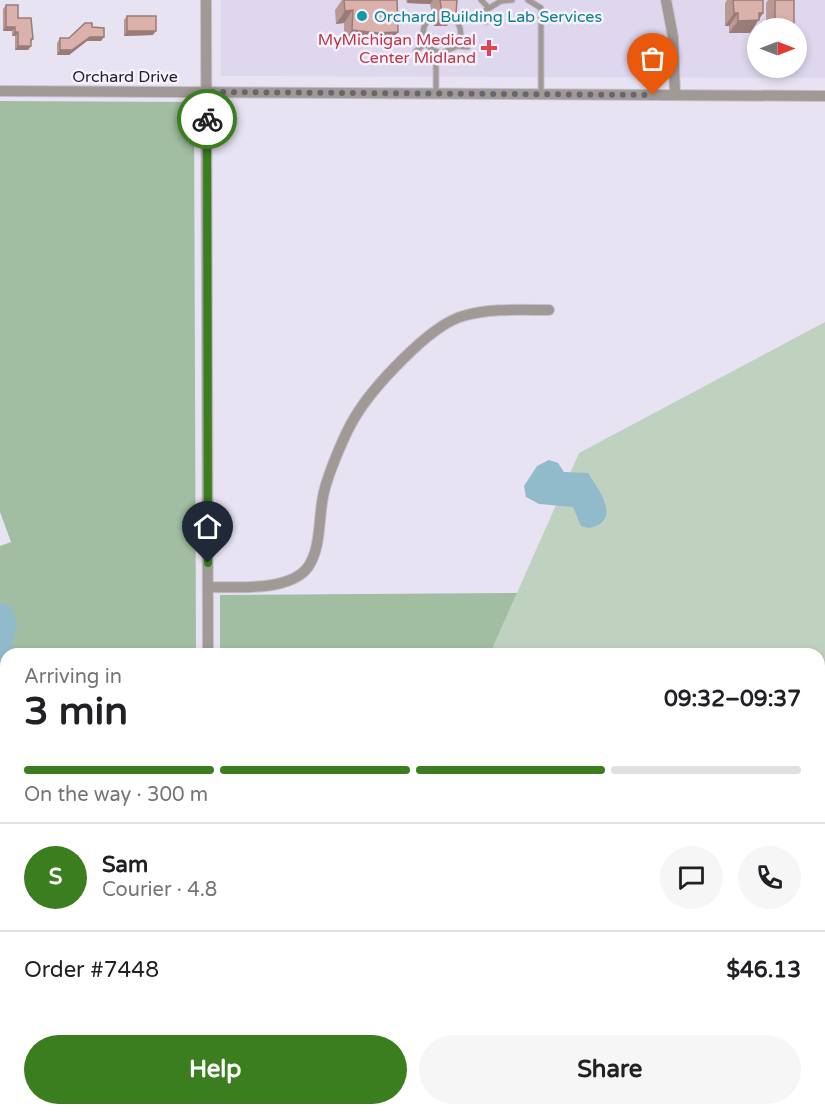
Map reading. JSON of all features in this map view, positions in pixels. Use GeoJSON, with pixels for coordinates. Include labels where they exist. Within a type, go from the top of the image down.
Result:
{"type":"FeatureCollection","features":[{"type":"Feature","properties":{"kind":"street"},"geometry":{"type":"LineString","coordinates":[[206,0],[208,648]]}},
{"type":"Feature","properties":{"kind":"street"},"geometry":{"type":"LineString","coordinates":[[666,0],[673,37],[675,95]]}},
{"type":"Feature","properties":{"kind":"street","name":"Orchard Drive"},"geometry":{"type":"LineString","coordinates":[[0,91],[825,96]]}},
{"type":"Feature","properties":{"kind":"street"},"geometry":{"type":"LineString","coordinates":[[208,587],[252,587],[286,582],[307,568],[315,550],[324,491],[355,417],[415,347],[434,331],[461,316],[498,310],[549,310]]}},
{"type":"Feature","properties":{"kind":"lane"},"geometry":{"type":"LineString","coordinates":[[481,0],[489,8]]}},
{"type":"Feature","properties":{"kind":"lane"},"geometry":{"type":"LineString","coordinates":[[486,22],[489,8],[501,1],[512,0]]}},
{"type":"Feature","properties":{"kind":"lane"},"geometry":{"type":"LineString","coordinates":[[528,0],[541,8]]}},
{"type":"Feature","properties":{"kind":"lane"},"geometry":{"type":"LineString","coordinates":[[541,0],[541,94]]}},
{"type":"Feature","properties":{"kind":"lane"},"geometry":{"type":"LineString","coordinates":[[448,15],[461,28],[462,34],[457,46]]}},
{"type":"Feature","properties":{"kind":"lane"},"geometry":{"type":"LineString","coordinates":[[432,16],[423,31],[426,43],[436,52],[447,52],[457,46],[468,47]]}},
{"type":"Feature","properties":{"kind":"lane"},"geometry":{"type":"LineString","coordinates":[[416,51],[426,43]]}},
{"type":"Feature","properties":{"kind":"lane"},"geometry":{"type":"LineString","coordinates":[[436,52],[436,93]]}},
{"type":"Feature","properties":{"kind":"shaded area","name":"MyMichigan Medical Center Midland"},"geometry":{"type":"Polygon","coordinates":[[[221,0],[825,0],[825,78],[807,78],[807,18],[747,18],[747,78],[221,76],[221,0]]]}},
{"type":"Feature","properties":{"kind":"green space"},"geometry":{"type":"Polygon","coordinates":[[[0,101],[194,102],[196,648],[0,648],[0,546],[11,542],[0,512],[0,101]]]}},
{"type":"Feature","properties":{"kind":"green space"},"geometry":{"type":"Polygon","coordinates":[[[825,322],[825,648],[493,648],[579,453],[825,322]]]}},
{"type":"Feature","properties":{"kind":"green space"},"geometry":{"type":"Polygon","coordinates":[[[517,593],[493,648],[220,648],[220,595],[517,593]]]}},
{"type":"Feature","properties":{"kind":"water"},"geometry":{"type":"Polygon","coordinates":[[[549,460],[558,463],[564,472],[588,473],[606,506],[605,519],[600,524],[586,528],[581,526],[573,507],[539,504],[526,497],[524,486],[537,466],[549,460]]]}},
{"type":"Feature","properties":{"kind":"water"},"geometry":{"type":"Polygon","coordinates":[[[0,604],[10,605],[18,624],[12,642],[14,648],[0,648],[0,604]]]}},
{"type":"Feature","properties":{"kind":"building"},"geometry":{"type":"Polygon","coordinates":[[[344,0],[397,0],[398,32],[377,33],[352,30],[353,10],[345,11],[344,0]]]}},
{"type":"Feature","properties":{"kind":"building"},"geometry":{"type":"Polygon","coordinates":[[[440,0],[457,0],[456,13],[442,14],[440,0]]]}},
{"type":"Feature","properties":{"kind":"building"},"geometry":{"type":"Polygon","coordinates":[[[733,0],[763,0],[763,13],[759,13],[759,18],[738,21],[738,13],[734,13],[733,0]]]}},
{"type":"Feature","properties":{"kind":"building"},"geometry":{"type":"Polygon","coordinates":[[[775,0],[794,0],[794,18],[775,18],[775,0]]]}},
{"type":"Feature","properties":{"kind":"building"},"geometry":{"type":"Polygon","coordinates":[[[6,5],[18,5],[18,18],[31,18],[33,39],[31,39],[31,46],[18,46],[18,32],[15,32],[15,27],[6,27],[6,5]]]}},
{"type":"Feature","properties":{"kind":"building"},"geometry":{"type":"Polygon","coordinates":[[[127,16],[156,16],[156,31],[127,31],[127,16]]]}},
{"type":"Feature","properties":{"kind":"building"},"geometry":{"type":"Polygon","coordinates":[[[85,23],[92,23],[92,27],[104,28],[104,37],[90,37],[72,50],[60,50],[60,38],[69,38],[85,23]]]}},
{"type":"Feature","properties":{"kind":"way so far"},"geometry":{"type":"LineString","coordinates":[[207,119],[207,92],[653,95]]}},
{"type":"Feature","properties":{"kind":"place","name":"Orchard Building Lab Services"},"geometry":{"type":"Point","coordinates":[362,16]}},
{"type":"Feature","properties":{"kind":"place","name":"MyMichigan Medical Center Midland"},"geometry":{"type":"Point","coordinates":[489,48]}},
{"type":"Feature","properties":{"kind":"route"},"geometry":{"type":"LineString","coordinates":[[207,119],[208,563]]}}]}
